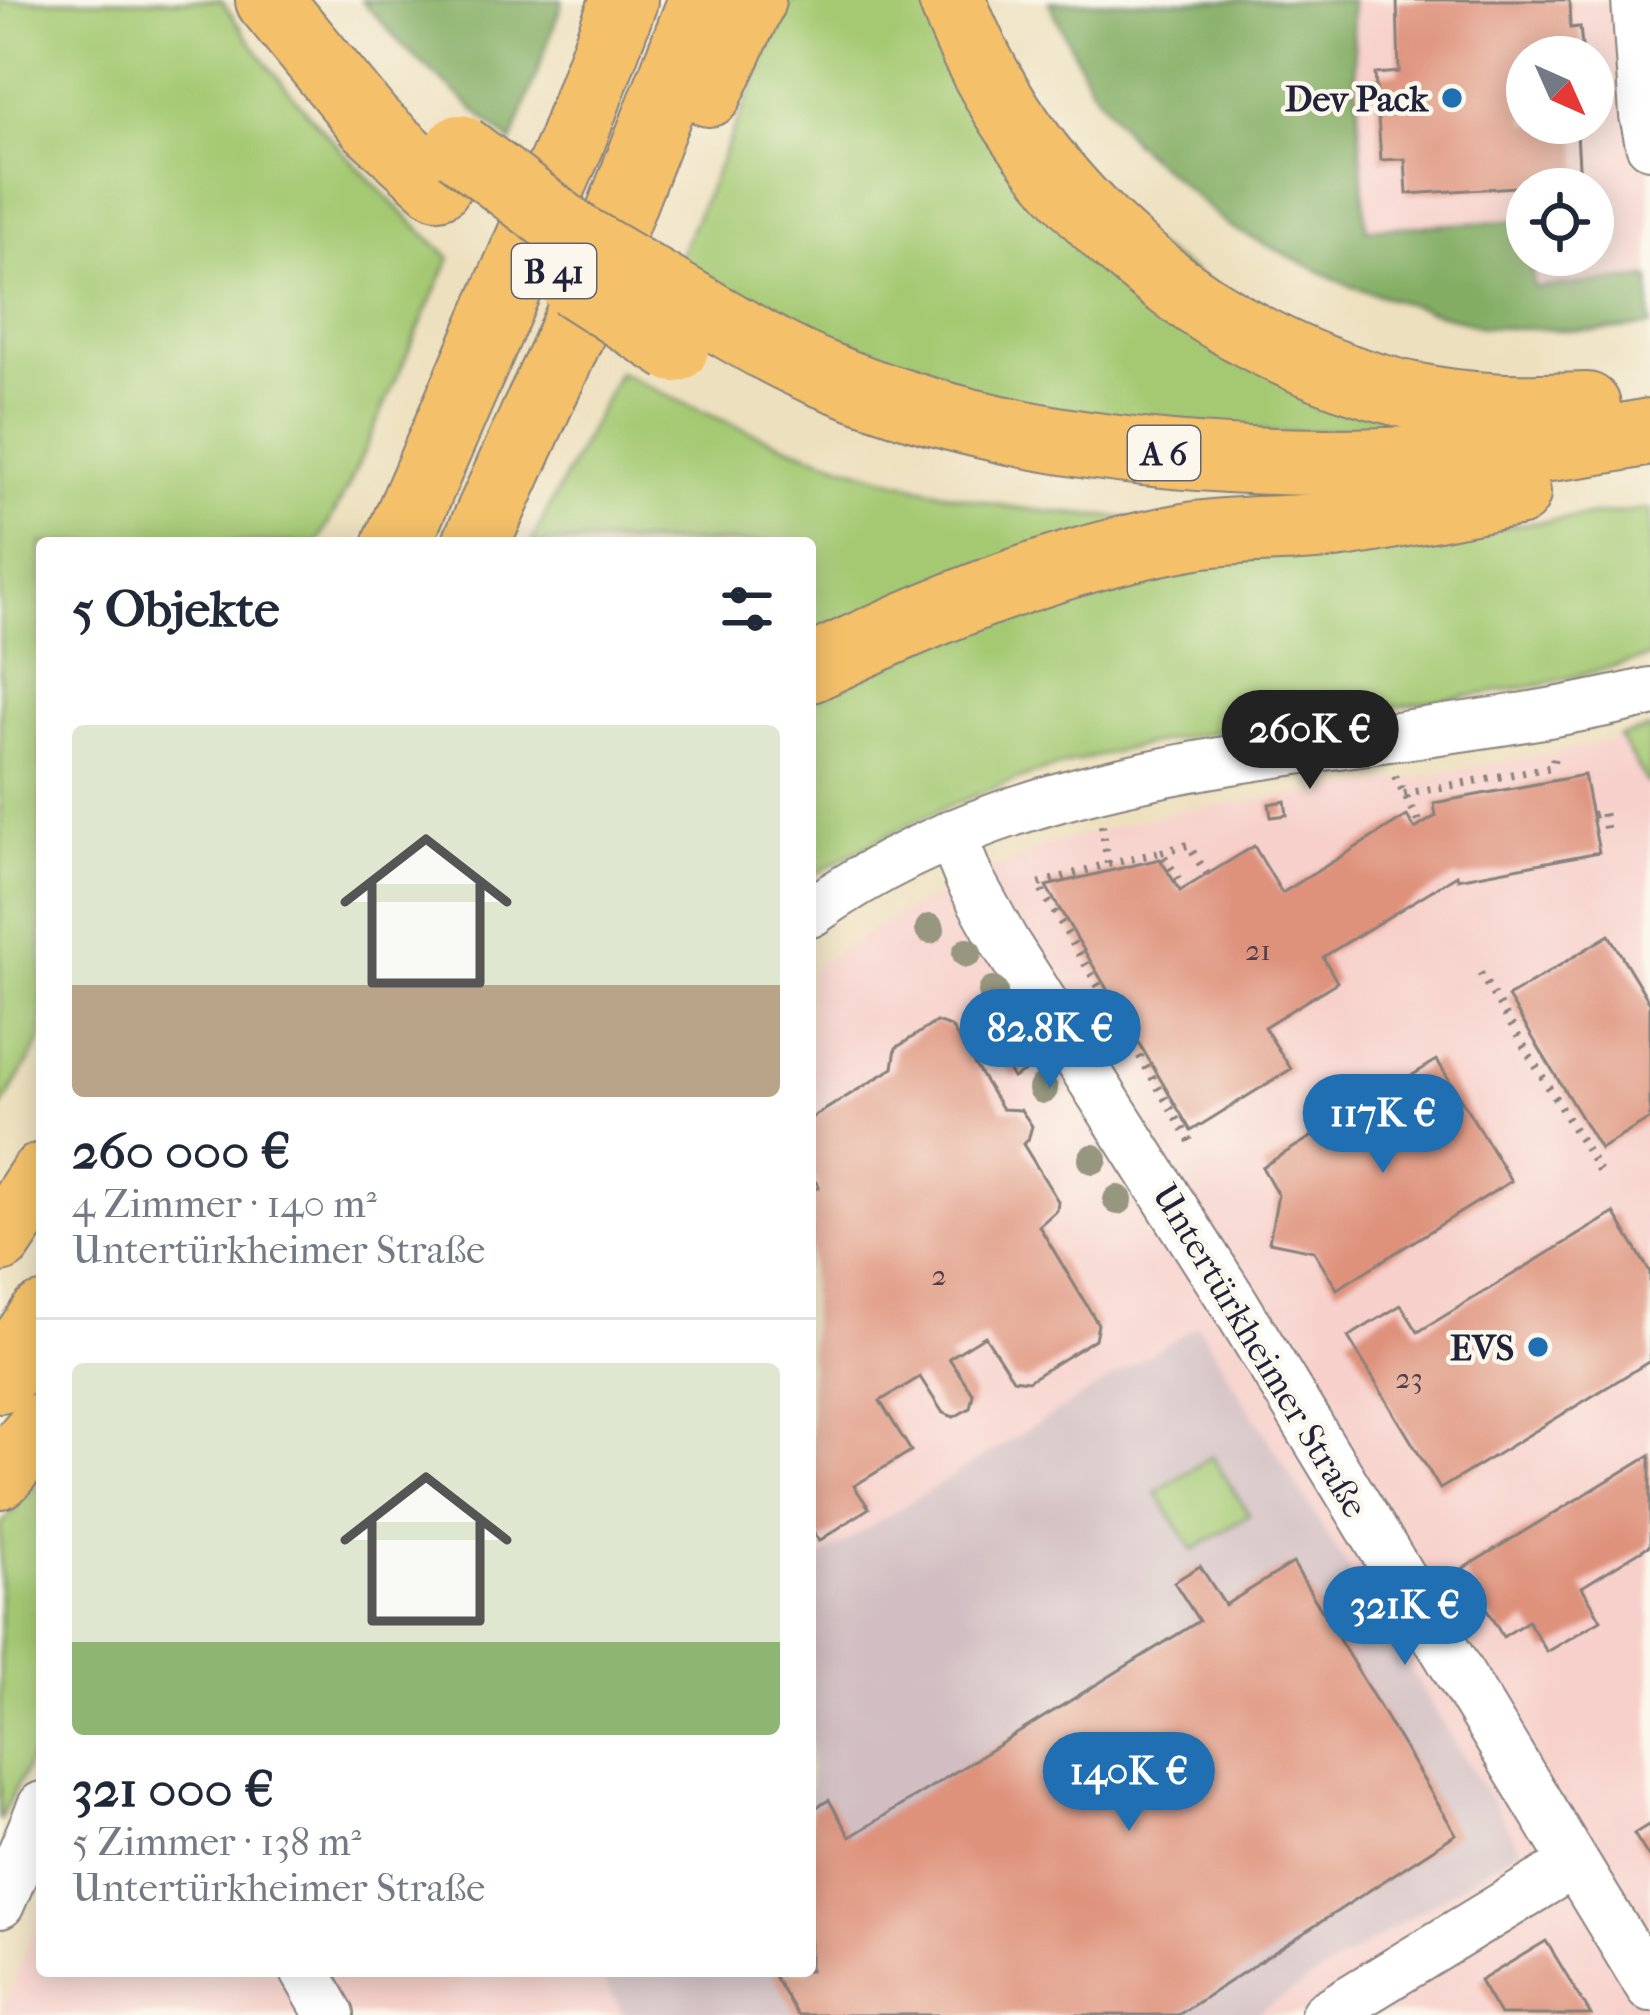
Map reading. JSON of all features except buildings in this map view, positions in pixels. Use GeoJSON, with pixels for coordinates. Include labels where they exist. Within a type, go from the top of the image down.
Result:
{"type":"FeatureCollection","features":[{"type":"Feature","properties":{"kind":"highway"},"geometry":{"type":"LineString","coordinates":[[269,0],[371,124],[449,167]]}},
{"type":"Feature","properties":{"kind":"highway","name":"A 6"},"geometry":{"type":"LineString","coordinates":[[322,0],[449,167],[578,238],[688,330],[798,409],[950,458],[1145,489],[1277,499],[1449,502]]}},
{"type":"Feature","properties":{"kind":"highway"},"geometry":{"type":"LineString","coordinates":[[400,537],[571,143],[624,0]]}},
{"type":"Feature","properties":{"kind":"highway"},"geometry":{"type":"LineString","coordinates":[[479,537],[582,309],[702,0]]}},
{"type":"Feature","properties":{"kind":"highway"},"geometry":{"type":"LineString","coordinates":[[582,309],[702,108],[752,0]]}},
{"type":"Feature","properties":{"kind":"highway"},"geometry":{"type":"LineString","coordinates":[[952,0],[994,87],[1067,188],[1128,251],[1256,339],[1330,372],[1414,396],[1501,409],[1650,403]]}},
{"type":"Feature","properties":{"kind":"highway","name":"A 6"},"geometry":{"type":"LineString","coordinates":[[688,330],[870,392],[1023,434],[1143,452],[1396,462],[1534,452],[1650,432]]}},
{"type":"Feature","properties":{"kind":"highway","name":"A 6"},"geometry":{"type":"LineString","coordinates":[[816,666],[926,614],[1048,572],[1191,536],[1330,526],[1449,502],[1650,475]]}},
{"type":"Feature","properties":{"kind":"highway"},"geometry":{"type":"LineString","coordinates":[[0,1240],[36,1185]]}},
{"type":"Feature","properties":{"kind":"highway"},"geometry":{"type":"LineString","coordinates":[[0,1379],[36,1325]]}},
{"type":"Feature","properties":{"kind":"highway"},"geometry":{"type":"LineString","coordinates":[[0,1475],[36,1433]]}},
{"type":"Feature","properties":{"kind":"street"},"geometry":{"type":"LineString","coordinates":[[1636,0],[1650,144]]}},
{"type":"Feature","properties":{"kind":"street"},"geometry":{"type":"LineString","coordinates":[[816,909],[951,834],[1049,800],[1187,765],[1558,714],[1650,692]]}},
{"type":"Feature","properties":{"kind":"street","name":"Untertürkheimer Straße"},"geometry":{"type":"LineString","coordinates":[[951,834],[1005,943],[1234,1303],[1650,1987]]}},
{"type":"Feature","properties":{"kind":"street"},"geometry":{"type":"LineString","coordinates":[[0,1904],[36,1820]]}},
{"type":"Feature","properties":{"kind":"street"},"geometry":{"type":"LineString","coordinates":[[1325,2015],[1573,1864]]}},
{"type":"Feature","properties":{"kind":"street"},"geometry":{"type":"LineString","coordinates":[[308,1977],[330,2015]]}},
{"type":"Feature","properties":{"kind":"path"},"geometry":{"type":"LineString","coordinates":[[1404,794],[1552,767],[1555,752]]}},
{"type":"Feature","properties":{"kind":"path"},"geometry":{"type":"LineString","coordinates":[[1396,781],[1421,825]]}},
{"type":"Feature","properties":{"kind":"path"},"geometry":{"type":"LineString","coordinates":[[1592,815],[1603,812],[1607,834]]}},
{"type":"Feature","properties":{"kind":"path"},"geometry":{"type":"LineString","coordinates":[[1102,830],[1108,864]]}},
{"type":"Feature","properties":{"kind":"path"},"geometry":{"type":"LineString","coordinates":[[1193,1148],[1038,884],[1188,845],[1207,874]]}},
{"type":"Feature","properties":{"kind":"path"},"geometry":{"type":"LineString","coordinates":[[1161,852],[1181,883],[1177,886]]}},
{"type":"Feature","properties":{"kind":"path"},"geometry":{"type":"LineString","coordinates":[[1480,973],[1599,1171]]}},
{"type":"Feature","properties":{"kind":"shaded area"},"geometry":{"type":"Polygon","coordinates":[[[1351,0],[1650,0],[1650,278],[1534,289],[1532,276],[1614,276],[1614,168],[1506,168],[1506,221],[1366,230],[1351,0]]]}},
{"type":"Feature","properties":{"kind":"shaded area"},"geometry":{"type":"Polygon","coordinates":[[[1650,729],[1650,2015],[0,2015],[36,1925],[36,1977],[816,1977],[816,965],[891,917],[1051,843],[1177,811],[1396,781],[1592,745],[1650,729]]]}},
{"type":"Feature","properties":{"kind":"shaded area"},"geometry":{"type":"Polygon","coordinates":[[[1198,1325],[1520,1848],[1255,2015],[624,2015],[601,1977],[816,1977],[816,1560],[1198,1325]]]}},
{"type":"Feature","properties":{"kind":"green space"},"geometry":{"type":"Polygon","coordinates":[[[0,0],[221,0],[328,135],[450,258],[321,537],[36,537],[36,1049],[0,1110],[0,0]]]}},
{"type":"Feature","properties":{"kind":"green space"},"geometry":{"type":"Polygon","coordinates":[[[361,0],[563,0],[512,143],[405,48],[361,0]]]}},
{"type":"Feature","properties":{"kind":"green space"},"geometry":{"type":"Polygon","coordinates":[[[790,0],[931,0],[1007,149],[1425,425],[1277,433],[1015,406],[824,343],[677,262],[790,0]]]}},
{"type":"Feature","properties":{"kind":"green space"},"geometry":{"type":"Polygon","coordinates":[[[1351,0],[1366,229],[1506,221],[1506,276],[1533,276],[1534,288],[1650,278],[1650,326],[1597,331],[1482,327],[1350,286],[1228,226],[1132,141],[1090,86],[1049,2],[1351,0]]]}},
{"type":"Feature","properties":{"kind":"green space"},"geometry":{"type":"Polygon","coordinates":[[[619,372],[757,434],[901,482],[1018,508],[1146,520],[816,637],[816,537],[534,537],[619,372]]]}},
{"type":"Feature","properties":{"kind":"green space"},"geometry":{"type":"Polygon","coordinates":[[[1650,509],[1650,657],[1535,685],[1196,735],[1085,759],[944,809],[816,874],[816,698],[963,628],[1195,563],[1650,509]]]}},
{"type":"Feature","properties":{"kind":"green space"},"geometry":{"type":"Polygon","coordinates":[[[1650,729],[1650,782],[1647,783],[1619,737],[1650,729]]]}},
{"type":"Feature","properties":{"kind":"green space"},"geometry":{"type":"Polygon","coordinates":[[[1212,1456],[1249,1515],[1193,1550],[1156,1492],[1212,1456]]]}},
{"type":"Feature","properties":{"kind":"green space"},"geometry":{"type":"Polygon","coordinates":[[[36,1484],[36,1748],[0,1821],[0,1526],[36,1484]]]}},
{"type":"Feature","properties":{"kind":"place","name":"Dev Pack"},"geometry":{"type":"Point","coordinates":[1452,98]}},
{"type":"Feature","properties":{"kind":"place","name":"EVS"},"geometry":{"type":"Point","coordinates":[1538,1347]}}]}
